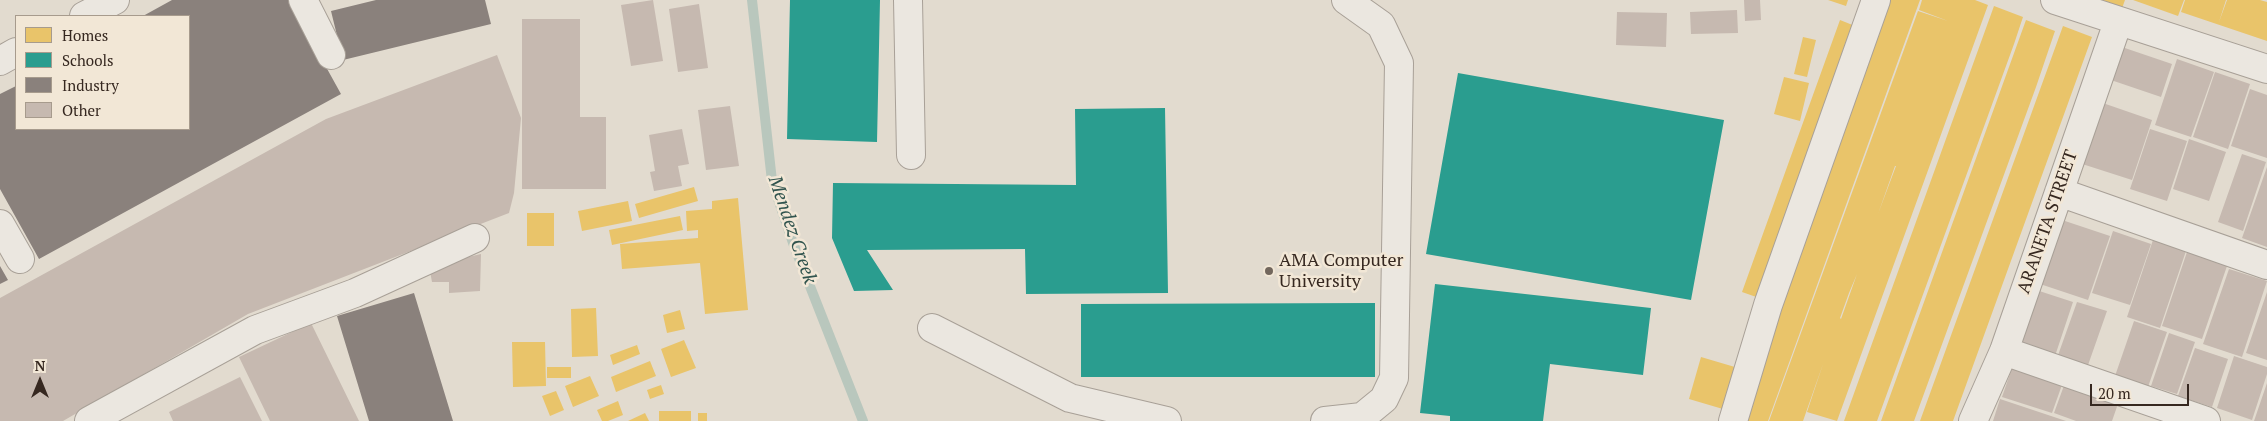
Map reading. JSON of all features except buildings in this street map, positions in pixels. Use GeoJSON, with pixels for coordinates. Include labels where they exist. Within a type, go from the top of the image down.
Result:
{"type":"FeatureCollection","features":[{"type":"Feature","properties":{"kind":"street"},"geometry":{"type":"LineString","coordinates":[[86,15],[115,0]]}},
{"type":"Feature","properties":{"kind":"street"},"geometry":{"type":"LineString","coordinates":[[303,0],[331,55]]}},
{"type":"Feature","properties":{"kind":"street"},"geometry":{"type":"LineString","coordinates":[[908,0],[911,155]]}},
{"type":"Feature","properties":{"kind":"street"},"geometry":{"type":"LineString","coordinates":[[1325,421],[1362,417],[1384,399],[1394,378],[1399,63],[1381,25],[1346,0]]}},
{"type":"Feature","properties":{"kind":"street"},"geometry":{"type":"LineString","coordinates":[[1732,421],[1768,305],[1876,0]]}},
{"type":"Feature","properties":{"kind":"street"},"geometry":{"type":"LineString","coordinates":[[2055,0],[2267,69]]}},
{"type":"Feature","properties":{"kind":"street","name":"ARANETA STREET"},"geometry":{"type":"LineString","coordinates":[[1974,421],[2004,351],[2118,22]]}},
{"type":"Feature","properties":{"kind":"street"},"geometry":{"type":"LineString","coordinates":[[0,61],[15,53]]}},
{"type":"Feature","properties":{"kind":"street"},"geometry":{"type":"LineString","coordinates":[[2059,192],[2267,265]]}},
{"type":"Feature","properties":{"kind":"street"},"geometry":{"type":"LineString","coordinates":[[0,224],[20,259]]}},
{"type":"Feature","properties":{"kind":"street"},"geometry":{"type":"LineString","coordinates":[[89,421],[255,330],[354,293],[475,238]]}},
{"type":"Feature","properties":{"kind":"street"},"geometry":{"type":"LineString","coordinates":[[932,328],[1070,398],[1167,421]]}},
{"type":"Feature","properties":{"kind":"street"},"geometry":{"type":"LineString","coordinates":[[2004,351],[2206,421]]}},
{"type":"Feature","properties":{"kind":"waterway","name":"Mendez Creek"},"geometry":{"type":"LineString","coordinates":[[752,0],[772,181],[793,243],[863,421]]}},
{"type":"Feature","properties":{"kind":"place","name":"AMA Computer University"},"geometry":{"type":"Point","coordinates":[1269,271]}}]}
